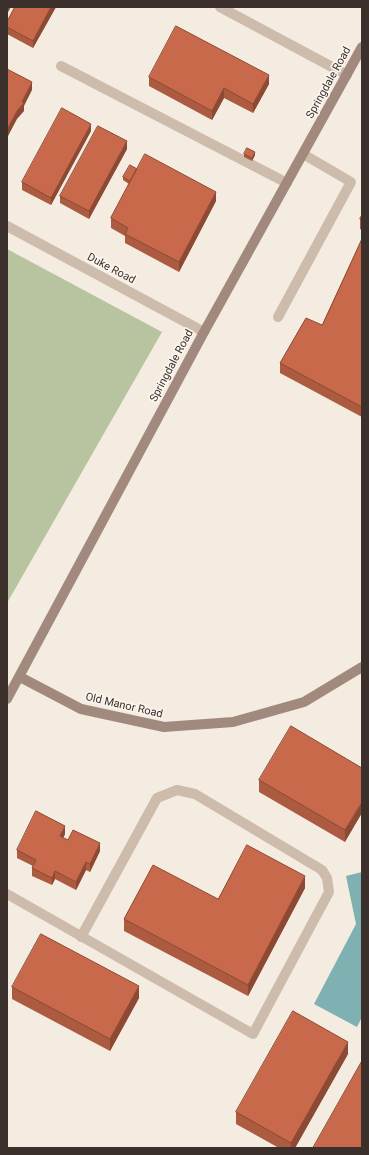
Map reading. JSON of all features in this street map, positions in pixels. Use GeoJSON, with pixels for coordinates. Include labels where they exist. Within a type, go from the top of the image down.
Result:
{"type":"FeatureCollection","features":[{"type":"Feature","properties":{"kind":"main road","name":"Springdale Road"},"geometry":{"type":"LineString","coordinates":[[7,699],[204,332],[362,47]]}},
{"type":"Feature","properties":{"kind":"main road","name":"Old Manor Road"},"geometry":{"type":"LineString","coordinates":[[20,677],[80,709],[164,727],[233,722],[304,702],[362,667]]}},
{"type":"Feature","properties":{"kind":"street"},"geometry":{"type":"LineString","coordinates":[[220,7],[347,75]]}},
{"type":"Feature","properties":{"kind":"street"},"geometry":{"type":"LineString","coordinates":[[61,66],[287,184]]}},
{"type":"Feature","properties":{"kind":"street"},"geometry":{"type":"LineString","coordinates":[[278,317],[351,182],[303,154]]}},
{"type":"Feature","properties":{"kind":"street","name":"Duke Road"},"geometry":{"type":"LineString","coordinates":[[7,226],[204,332]]}},
{"type":"Feature","properties":{"kind":"street"},"geometry":{"type":"LineString","coordinates":[[7,894],[80,936],[253,1034],[329,892],[327,878],[322,870],[195,794],[177,790],[157,798],[80,936]]}},
{"type":"Feature","properties":{"kind":"green space"},"geometry":{"type":"Polygon","coordinates":[[[7,249],[162,332],[7,603],[7,249]]]}},
{"type":"Feature","properties":{"kind":"water"},"geometry":{"type":"Polygon","coordinates":[[[362,872],[362,1017],[357,1027],[314,1004],[356,924],[346,876],[362,872]]]}},
{"type":"Feature","properties":{"kind":"building"},"geometry":{"type":"Polygon","coordinates":[[[15,7],[51,7],[33,41],[7,27],[7,22],[15,7]]]}},
{"type":"Feature","properties":{"kind":"building"},"geometry":{"type":"Polygon","coordinates":[[[176,26],[269,75],[253,104],[224,88],[212,111],[149,77],[176,26]]]}},
{"type":"Feature","properties":{"kind":"building"},"geometry":{"type":"Polygon","coordinates":[[[7,69],[32,82],[22,102],[24,103],[17,111],[7,130],[7,69]]]}},
{"type":"Feature","properties":{"kind":"building"},"geometry":{"type":"Polygon","coordinates":[[[62,108],[91,124],[51,198],[22,182],[62,108]]]}},
{"type":"Feature","properties":{"kind":"building"},"geometry":{"type":"Polygon","coordinates":[[[98,126],[127,141],[89,211],[60,196],[98,126]]]}},
{"type":"Feature","properties":{"kind":"building"},"geometry":{"type":"Polygon","coordinates":[[[247,148],[255,152],[252,158],[244,154],[247,148]]]}},
{"type":"Feature","properties":{"kind":"building"},"geometry":{"type":"Polygon","coordinates":[[[145,154],[216,192],[179,262],[125,234],[128,228],[111,218],[145,154]]]}},
{"type":"Feature","properties":{"kind":"building"},"geometry":{"type":"Polygon","coordinates":[[[130,165],[137,169],[130,181],[123,177],[130,165]]]}},
{"type":"Feature","properties":{"kind":"building"},"geometry":{"type":"Polygon","coordinates":[[[362,239],[362,407],[280,363],[306,318],[322,325],[362,239]]]}},
{"type":"Feature","properties":{"kind":"building"},"geometry":{"type":"Polygon","coordinates":[[[291,726],[362,768],[362,802],[345,830],[259,780],[291,726]]]}},
{"type":"Feature","properties":{"kind":"building"},"geometry":{"type":"Polygon","coordinates":[[[36,811],[65,826],[60,836],[68,840],[73,830],[100,843],[90,864],[86,862],[76,882],[55,871],[52,878],[32,868],[36,860],[17,850],[36,811]]]}},
{"type":"Feature","properties":{"kind":"building"},"geometry":{"type":"Polygon","coordinates":[[[247,845],[305,876],[248,985],[124,919],[153,865],[218,899],[247,845]]]}},
{"type":"Feature","properties":{"kind":"building"},"geometry":{"type":"Polygon","coordinates":[[[41,934],[139,986],[110,1039],[12,987],[41,934]]]}},
{"type":"Feature","properties":{"kind":"building"},"geometry":{"type":"Polygon","coordinates":[[[293,1011],[348,1042],[291,1143],[236,1112],[293,1011]]]}},
{"type":"Feature","properties":{"kind":"building"},"geometry":{"type":"Polygon","coordinates":[[[362,1061],[362,1148],[313,1148],[362,1061]]]}}]}
